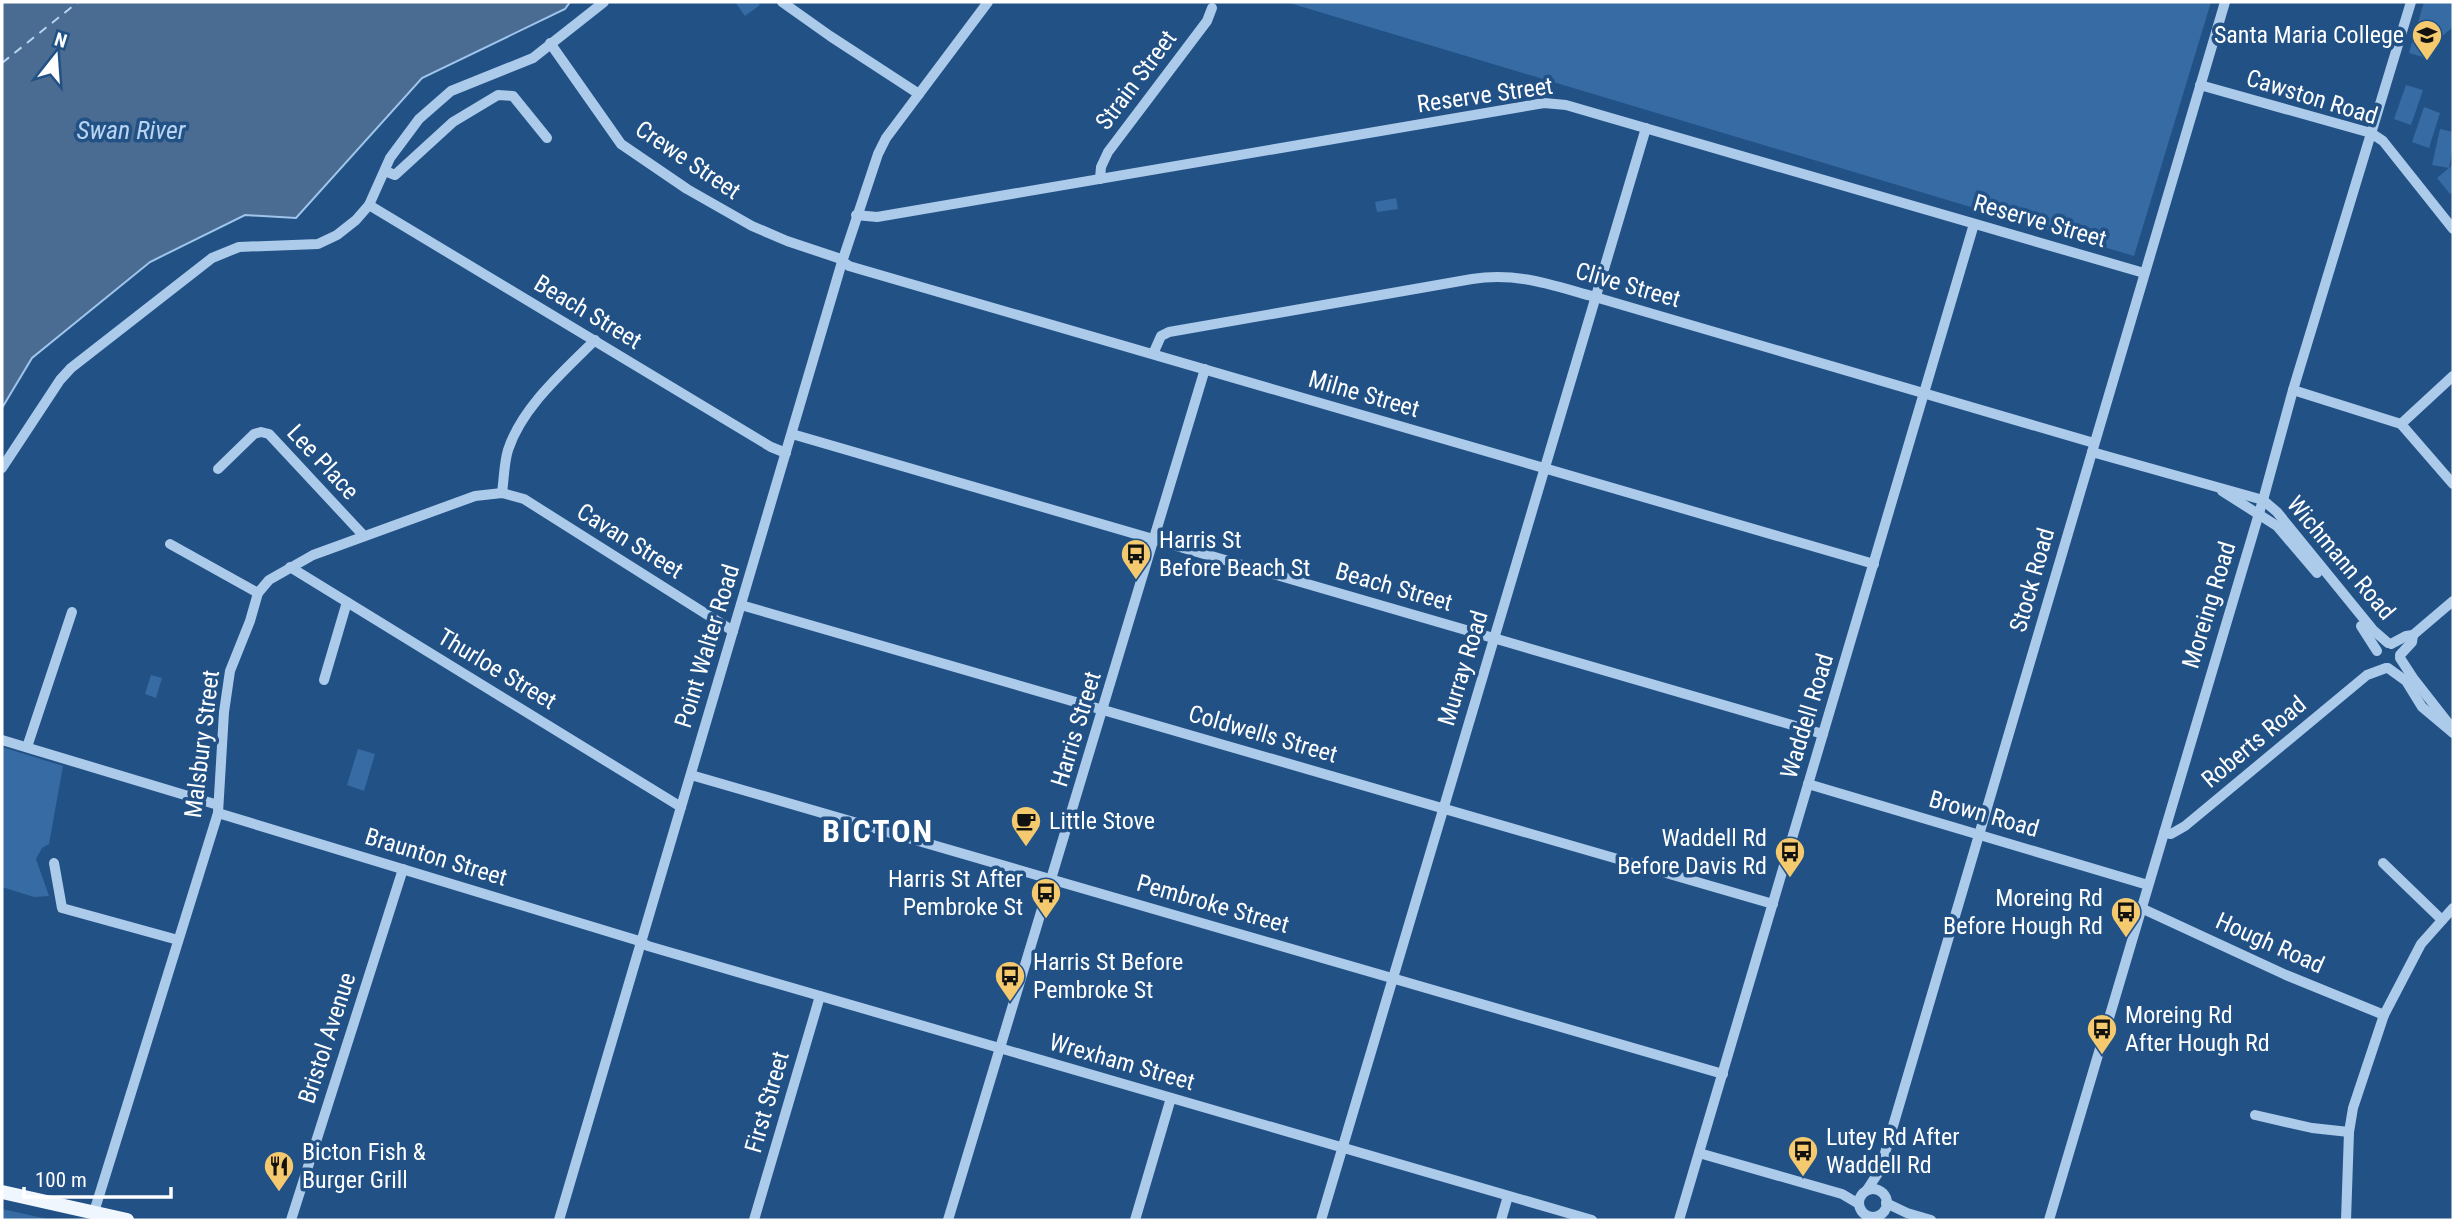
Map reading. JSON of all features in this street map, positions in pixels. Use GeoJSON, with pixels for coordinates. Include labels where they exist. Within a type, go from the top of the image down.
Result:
{"type":"FeatureCollection","features":[{"type":"Feature","properties":{"kind":"main road"},"geometry":{"type":"LineString","coordinates":[[2,1192],[127,1220]]}},
{"type":"Feature","properties":{"kind":"street"},"geometry":{"type":"LineString","coordinates":[[2,468],[60,380],[71,368],[212,258],[239,247],[318,244],[337,235],[369,205],[390,159],[419,119],[451,92],[533,58],[604,2]]}},
{"type":"Feature","properties":{"kind":"street"},"geometry":{"type":"LineString","coordinates":[[782,2],[919,94]]}},
{"type":"Feature","properties":{"kind":"street","name":"Point Walter Road"},"geometry":{"type":"LineString","coordinates":[[559,1220],[856,215],[886,138],[988,2]]}},
{"type":"Feature","properties":{"kind":"street","name":"Stock Road"},"geometry":{"type":"LineString","coordinates":[[1863,1204],[1880,1170],[2225,2]]}},
{"type":"Feature","properties":{"kind":"street","name":"Moreing Road"},"geometry":{"type":"LineString","coordinates":[[2049,1220],[2263,500],[2293,390],[2411,2]]}},
{"type":"Feature","properties":{"kind":"street","name":"Strain Street"},"geometry":{"type":"LineString","coordinates":[[1100,179],[1101,167],[1108,152],[1207,21],[1212,8]]}},
{"type":"Feature","properties":{"kind":"street","name":"Crewe Street"},"geometry":{"type":"LineString","coordinates":[[550,43],[621,144],[687,189],[752,226],[842,262]]}},
{"type":"Feature","properties":{"kind":"street","name":"Cawston Road"},"geometry":{"type":"LineString","coordinates":[[2200,85],[2371,134],[2383,141],[2453,229]]}},
{"type":"Feature","properties":{"kind":"street"},"geometry":{"type":"LineString","coordinates":[[385,171],[395,175],[453,122],[498,95],[513,96],[547,138]]}},
{"type":"Feature","properties":{"kind":"street","name":"Reserve Street"},"geometry":{"type":"LineString","coordinates":[[856,215],[877,217],[1544,103],[1566,105],[2144,273]]}},
{"type":"Feature","properties":{"kind":"street","name":"Murray Road"},"geometry":{"type":"LineString","coordinates":[[1321,1220],[1646,128]]}},
{"type":"Feature","properties":{"kind":"street","name":"Beach Street"},"geometry":{"type":"LineString","coordinates":[[369,205],[786,453]]}},
{"type":"Feature","properties":{"kind":"street","name":"Waddell Road"},"geometry":{"type":"LineString","coordinates":[[1679,1220],[1974,224]]}},
{"type":"Feature","properties":{"kind":"street","name":"Milne Street"},"geometry":{"type":"LineString","coordinates":[[842,262],[1874,564]]}},
{"type":"Feature","properties":{"kind":"street","name":"Clive Street"},"geometry":{"type":"LineString","coordinates":[[1153,354],[1161,335],[1169,332],[1509,275],[1595,297],[1924,394],[2219,489],[2263,500]]}},
{"type":"Feature","properties":{"kind":"street"},"geometry":{"type":"LineString","coordinates":[[170,544],[258,593],[269,580],[313,555],[475,496],[502,493],[508,451],[516,432],[545,389],[595,340]]}},
{"type":"Feature","properties":{"kind":"street","name":"Harris Street"},"geometry":{"type":"LineString","coordinates":[[948,1220],[1205,369]]}},
{"type":"Feature","properties":{"kind":"street"},"geometry":{"type":"LineString","coordinates":[[2401,424],[2453,376]]}},
{"type":"Feature","properties":{"kind":"street"},"geometry":{"type":"LineString","coordinates":[[2293,390],[2401,424],[2453,484]]}},
{"type":"Feature","properties":{"kind":"street","name":"Lee Place"},"geometry":{"type":"LineString","coordinates":[[218,469],[254,434],[269,434],[363,536]]}},
{"type":"Feature","properties":{"kind":"street","name":"Beach Street"},"geometry":{"type":"LineString","coordinates":[[792,434],[1824,734]]}},
{"type":"Feature","properties":{"kind":"street","name":"Clive Street"},"geometry":{"type":"LineString","coordinates":[[2219,489],[2258,515]]}},
{"type":"Feature","properties":{"kind":"street","name":"Cavan Street"},"geometry":{"type":"LineString","coordinates":[[502,493],[524,499],[733,631]]}},
{"type":"Feature","properties":{"kind":"street","name":"Wichmann Road"},"geometry":{"type":"LineString","coordinates":[[2263,500],[2277,512],[2373,631],[2390,644]]}},
{"type":"Feature","properties":{"kind":"street","name":"Wichmann Road"},"geometry":{"type":"LineString","coordinates":[[2258,515],[2283,532],[2361,627],[2376,654]]}},
{"type":"Feature","properties":{"kind":"street","name":"Thurloe Street"},"geometry":{"type":"LineString","coordinates":[[290,567],[681,807]]}},
{"type":"Feature","properties":{"kind":"street","name":"Malsbury Street"},"geometry":{"type":"LineString","coordinates":[[93,1212],[218,809],[223,712],[230,671],[258,593]]}},
{"type":"Feature","properties":{"kind":"street"},"geometry":{"type":"LineString","coordinates":[[2453,601],[2413,635],[2382,645],[2376,654],[2380,665],[2406,681],[2419,704],[2453,733]]}},
{"type":"Feature","properties":{"kind":"street"},"geometry":{"type":"LineString","coordinates":[[324,680],[347,602]]}},
{"type":"Feature","properties":{"kind":"street","name":"Coldwells Street"},"geometry":{"type":"LineString","coordinates":[[741,605],[1773,904]]}},
{"type":"Feature","properties":{"kind":"street"},"geometry":{"type":"LineString","coordinates":[[27,747],[72,612]]}},
{"type":"Feature","properties":{"kind":"street"},"geometry":{"type":"LineString","coordinates":[[2387,668],[2396,665],[2412,642],[2413,635]]}},
{"type":"Feature","properties":{"kind":"street"},"geometry":{"type":"LineString","coordinates":[[2390,644],[2398,649],[2413,678],[2448,720],[2453,733]]}},
{"type":"Feature","properties":{"kind":"street","name":"Roberts Road"},"geometry":{"type":"LineString","coordinates":[[2367,675],[2376,654]]}},
{"type":"Feature","properties":{"kind":"street","name":"Roberts Road"},"geometry":{"type":"LineString","coordinates":[[2164,833],[2171,834],[2185,826],[2367,675],[2387,668]]}},
{"type":"Feature","properties":{"kind":"street","name":"Braunton Street"},"geometry":{"type":"LineString","coordinates":[[2,740],[642,943]]}},
{"type":"Feature","properties":{"kind":"street","name":"Pembroke Street"},"geometry":{"type":"LineString","coordinates":[[691,775],[1723,1074]]}},
{"type":"Feature","properties":{"kind":"street","name":"Brown Road"},"geometry":{"type":"LineString","coordinates":[[1808,785],[2148,885]]}},
{"type":"Feature","properties":{"kind":"street"},"geometry":{"type":"LineString","coordinates":[[54,863],[62,908],[178,940]]}},
{"type":"Feature","properties":{"kind":"street"},"geometry":{"type":"LineString","coordinates":[[2382,863],[2442,920]]}},
{"type":"Feature","properties":{"kind":"street","name":"Bristol Avenue"},"geometry":{"type":"LineString","coordinates":[[291,1220],[403,869]]}},
{"type":"Feature","properties":{"kind":"street","name":"Hough Road"},"geometry":{"type":"LineString","coordinates":[[2141,908],[2286,975],[2384,1014]]}},
{"type":"Feature","properties":{"kind":"street"},"geometry":{"type":"LineString","coordinates":[[2346,1220],[2349,1132],[2353,1108],[2384,1014],[2421,944],[2453,908]]}},
{"type":"Feature","properties":{"kind":"street","name":"Wrexham Street"},"geometry":{"type":"LineString","coordinates":[[642,943],[1592,1220]]}},
{"type":"Feature","properties":{"kind":"street","name":"First Street"},"geometry":{"type":"LineString","coordinates":[[754,1220],[820,996]]}},
{"type":"Feature","properties":{"kind":"street"},"geometry":{"type":"LineString","coordinates":[[1135,1220],[1171,1098]]}},
{"type":"Feature","properties":{"kind":"street"},"geometry":{"type":"LineString","coordinates":[[2255,1115],[2312,1128],[2349,1132]]}},
{"type":"Feature","properties":{"kind":"street"},"geometry":{"type":"LineString","coordinates":[[1699,1153],[1842,1194],[1863,1204],[1870,1216],[1880,1209],[1931,1220]]}},
{"type":"Feature","properties":{"kind":"street","name":"Stock Road"},"geometry":{"type":"LineString","coordinates":[[1880,1170],[1880,1209]]}},
{"type":"Feature","properties":{"kind":"street"},"geometry":{"type":"LineString","coordinates":[[1863,1204],[1876,1189],[1880,1209]]}},
{"type":"Feature","properties":{"kind":"street"},"geometry":{"type":"LineString","coordinates":[[1501,1220],[1508,1196]]}},
{"type":"Feature","properties":{"kind":"shaded area"},"geometry":{"type":"Polygon","coordinates":[[[735,2],[757,2],[760,5],[745,16],[735,2]]]}},
{"type":"Feature","properties":{"kind":"shaded area"},"geometry":{"type":"Polygon","coordinates":[[[1286,2],[2211,2],[2134,256],[1286,2]]]}},
{"type":"Feature","properties":{"kind":"shaded area"},"geometry":{"type":"Polygon","coordinates":[[[2424,2],[2453,2],[2453,27],[2426,50],[2432,57],[2430,59],[2409,53],[2424,2]]]}},
{"type":"Feature","properties":{"kind":"shaded area"},"geometry":{"type":"Polygon","coordinates":[[[2406,85],[2423,90],[2411,125],[2394,119],[2406,85]]]}},
{"type":"Feature","properties":{"kind":"shaded area"},"geometry":{"type":"Polygon","coordinates":[[[2424,107],[2440,113],[2429,148],[2412,142],[2424,107]]]}},
{"type":"Feature","properties":{"kind":"shaded area"},"geometry":{"type":"Polygon","coordinates":[[[2440,129],[2453,132],[2449,168],[2432,165],[2440,129]]]}},
{"type":"Feature","properties":{"kind":"shaded area"},"geometry":{"type":"Polygon","coordinates":[[[2453,165],[2453,192],[2450,194],[2437,178],[2453,165]]]}},
{"type":"Feature","properties":{"kind":"shaded area"},"geometry":{"type":"Polygon","coordinates":[[[1396,198],[1398,209],[1377,212],[1375,202],[1396,198]]]}},
{"type":"Feature","properties":{"kind":"shaded area"},"geometry":{"type":"Polygon","coordinates":[[[151,675],[162,678],[156,698],[145,694],[151,675]]]}},
{"type":"Feature","properties":{"kind":"shaded area"},"geometry":{"type":"Polygon","coordinates":[[[2,747],[63,766],[49,844],[42,848],[36,859],[49,896],[34,897],[2,887],[2,747]]]}},
{"type":"Feature","properties":{"kind":"shaded area"},"geometry":{"type":"Polygon","coordinates":[[[358,749],[375,754],[364,791],[347,785],[358,749]]]}},
{"type":"Feature","properties":{"kind":"shaded area"},"geometry":{"type":"Polygon","coordinates":[[[2,1209],[52,1220],[2,1220],[2,1209]]]}},
{"type":"Feature","properties":{"kind":"water","name":"Swan River"},"geometry":{"type":"Polygon","coordinates":[[[2,2],[570,2],[565,9],[422,78],[296,218],[245,215],[150,262],[32,358],[2,408],[2,2]]]}},
{"type":"Feature","properties":{"kind":"ferry route"},"geometry":{"type":"LineString","coordinates":[[2,63],[78,2]]}},
{"type":"Feature","properties":{"kind":"place","name":"Santa Maria College"},"geometry":{"type":"Point","coordinates":[2427,62]}},
{"type":"Feature","properties":{"kind":"place","name":"Harris St Before Beach St"},"geometry":{"type":"Point","coordinates":[1136,581]}},
{"type":"Feature","properties":{"kind":"place","name":"Little Stove"},"geometry":{"type":"Point","coordinates":[1026,848]}},
{"type":"Feature","properties":{"kind":"place","name":"Waddell Rd Before Davis Rd"},"geometry":{"type":"Point","coordinates":[1790,879]}},
{"type":"Feature","properties":{"kind":"place","name":"Harris St After Pembroke St"},"geometry":{"type":"Point","coordinates":[1046,920]}},
{"type":"Feature","properties":{"kind":"place","name":"Moreing Rd Before Hough Rd"},"geometry":{"type":"Point","coordinates":[2126,939]}},
{"type":"Feature","properties":{"kind":"place","name":"Harris St Before Pembroke St"},"geometry":{"type":"Point","coordinates":[1010,1003]}},
{"type":"Feature","properties":{"kind":"place","name":"Moreing Rd After Hough Rd"},"geometry":{"type":"Point","coordinates":[2102,1056]}},
{"type":"Feature","properties":{"kind":"place","name":"Lutey Rd After Waddell Rd"},"geometry":{"type":"Point","coordinates":[1803,1178]}},
{"type":"Feature","properties":{"kind":"place","name":"Bicton Fish & Burger Grill"},"geometry":{"type":"Point","coordinates":[279,1193]}},
{"type":"Feature","properties":{"kind":"district","name":"BICTON"},"geometry":{"type":"Point","coordinates":[878,831]}}]}
